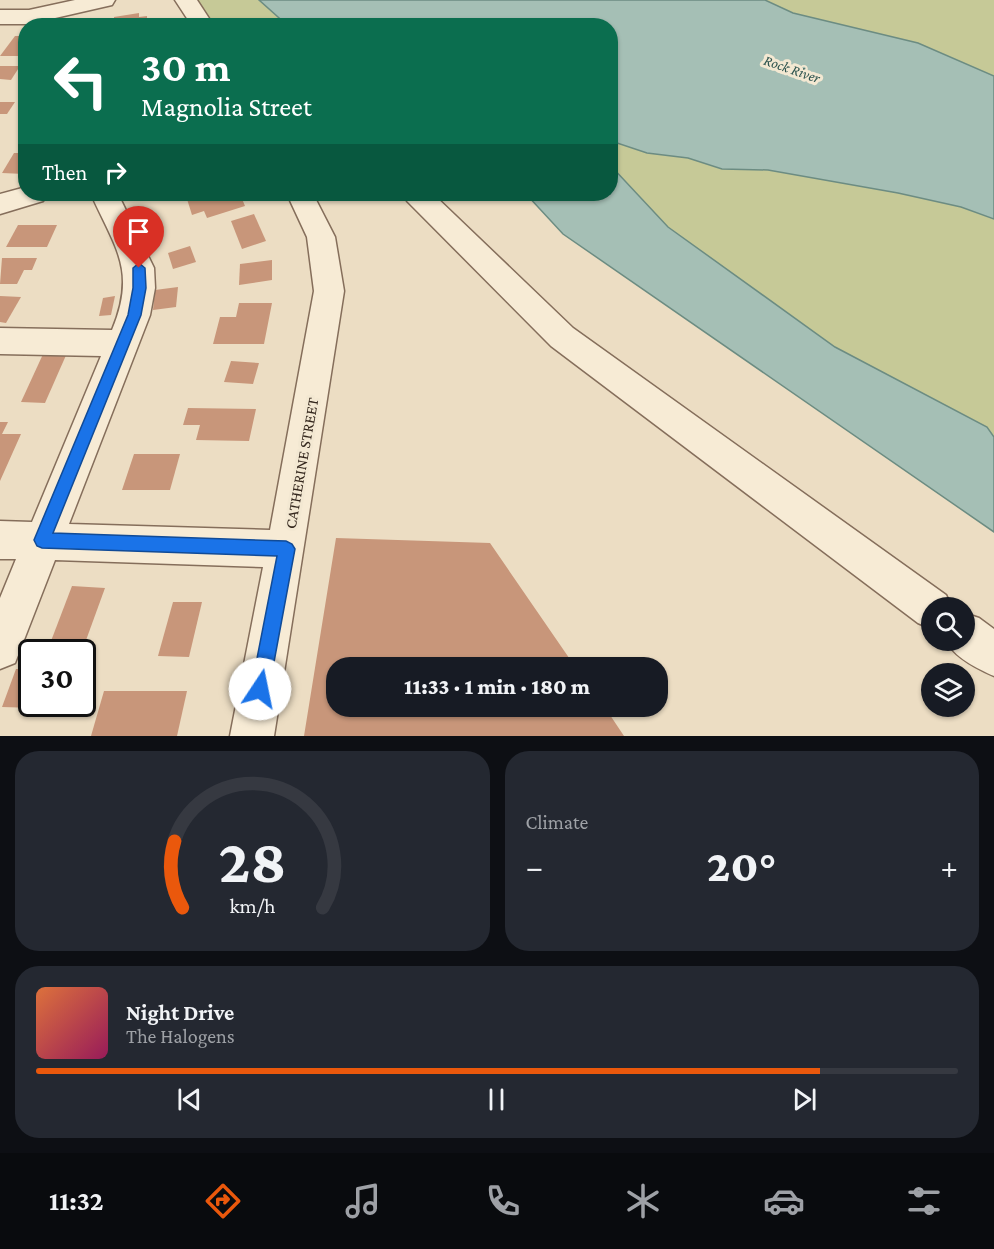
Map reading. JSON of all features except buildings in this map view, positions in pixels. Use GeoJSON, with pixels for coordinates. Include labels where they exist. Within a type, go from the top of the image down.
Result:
{"type":"FeatureCollection","features":[{"type":"Feature","properties":{"kind":"street"},"geometry":{"type":"LineString","coordinates":[[0,17],[29,17],[104,0]]}},
{"type":"Feature","properties":{"kind":"street"},"geometry":{"type":"LineString","coordinates":[[186,0],[198,18]]}},
{"type":"Feature","properties":{"kind":"street"},"geometry":{"type":"LineString","coordinates":[[0,204],[18,199]]}},
{"type":"Feature","properties":{"kind":"street"},"geometry":{"type":"LineString","coordinates":[[0,648],[134,315],[140,288],[139,268],[108,201]]}},
{"type":"Feature","properties":{"kind":"street","name":"CATHERINE STREET"},"geometry":{"type":"LineString","coordinates":[[252,736],[329,291],[321,237],[303,201]]}},
{"type":"Feature","properties":{"kind":"street"},"geometry":{"type":"LineString","coordinates":[[424,201],[562,337],[921,601]]}},
{"type":"Feature","properties":{"kind":"street"},"geometry":{"type":"LineString","coordinates":[[0,341],[122,344]]}},
{"type":"Feature","properties":{"kind":"street"},"geometry":{"type":"LineString","coordinates":[[0,540],[286,549]]}},
{"type":"Feature","properties":{"kind":"street"},"geometry":{"type":"LineString","coordinates":[[975,641],[994,655]]}},
{"type":"Feature","properties":{"kind":"green space"},"geometry":{"type":"Polygon","coordinates":[[[196,0],[259,0],[279,18],[208,18],[196,0]]]}},
{"type":"Feature","properties":{"kind":"green space"},"geometry":{"type":"Polygon","coordinates":[[[765,0],[994,0],[994,76],[918,43],[793,13],[765,0]]]}},
{"type":"Feature","properties":{"kind":"green space"},"geometry":{"type":"Polygon","coordinates":[[[618,143],[647,153],[688,158],[722,169],[768,170],[898,193],[961,207],[994,219],[994,437],[987,427],[835,347],[668,227],[618,173],[618,143]]]}},
{"type":"Feature","properties":{"kind":"water","name":"Rock River"},"geometry":{"type":"Polygon","coordinates":[[[259,0],[765,0],[793,13],[918,43],[994,76],[994,219],[961,207],[898,193],[768,170],[722,169],[688,158],[647,153],[618,143],[618,18],[279,18],[259,0]]]}},
{"type":"Feature","properties":{"kind":"water"},"geometry":{"type":"Polygon","coordinates":[[[618,173],[668,227],[835,347],[987,427],[994,437],[994,532],[563,234],[532,201],[618,201],[618,173]]]}},
{"type":"Feature","properties":{"kind":"route"},"geometry":{"type":"LineString","coordinates":[[139,268],[140,288],[134,315],[42,540],[286,549],[260,689]]}}]}
